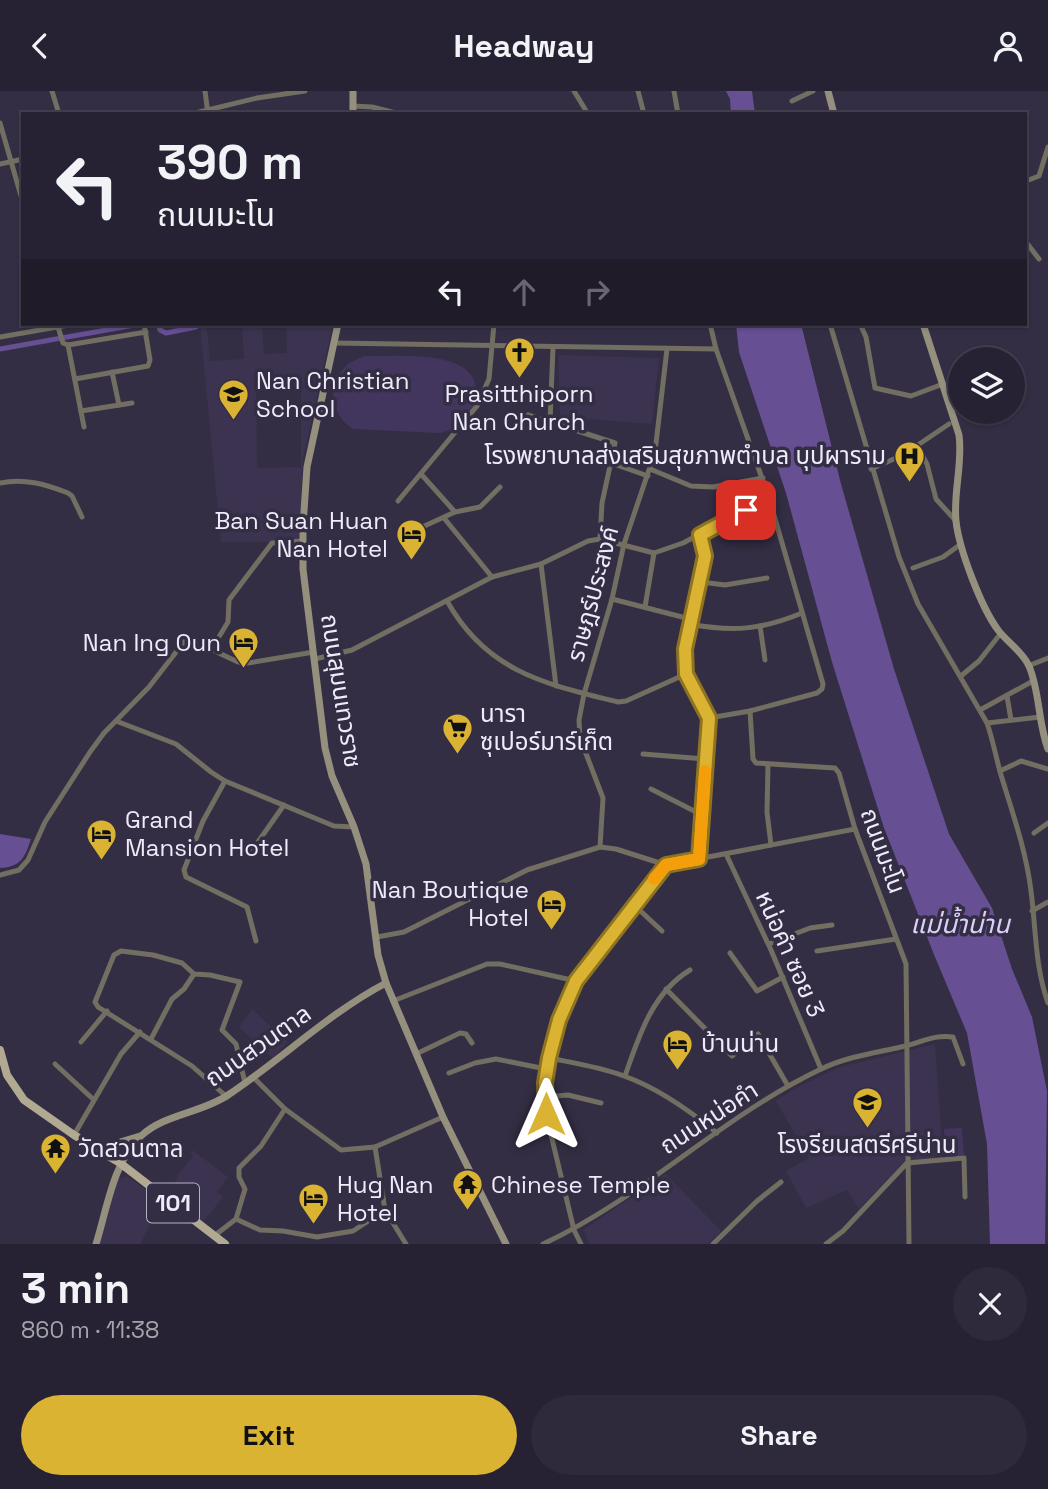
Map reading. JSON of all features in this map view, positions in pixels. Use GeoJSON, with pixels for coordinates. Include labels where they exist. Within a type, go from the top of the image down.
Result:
{"type":"FeatureCollection","features":[{"type":"Feature","properties":{"kind":"main road","name":"101"},"geometry":{"type":"LineString","coordinates":[[0,1049],[10,1081],[24,1100],[120,1163],[225,1244]]}},
{"type":"Feature","properties":{"kind":"street"},"geometry":{"type":"LineString","coordinates":[[52,91],[58,112]]}},
{"type":"Feature","properties":{"kind":"street"},"geometry":{"type":"LineString","coordinates":[[205,91],[207,112],[273,93],[305,91]]}},
{"type":"Feature","properties":{"kind":"street"},"geometry":{"type":"LineString","coordinates":[[353,91],[353,110],[372,107],[392,112]]}},
{"type":"Feature","properties":{"kind":"street"},"geometry":{"type":"LineString","coordinates":[[574,91],[587,112]]}},
{"type":"Feature","properties":{"kind":"street"},"geometry":{"type":"LineString","coordinates":[[638,91],[643,112]]}},
{"type":"Feature","properties":{"kind":"street"},"geometry":{"type":"LineString","coordinates":[[674,91],[678,112]]}},
{"type":"Feature","properties":{"kind":"street"},"geometry":{"type":"LineString","coordinates":[[792,101],[813,91]]}},
{"type":"Feature","properties":{"kind":"street"},"geometry":{"type":"LineString","coordinates":[[828,91],[833,112]]}},
{"type":"Feature","properties":{"kind":"street"},"geometry":{"type":"LineString","coordinates":[[0,123],[21,197]]}},
{"type":"Feature","properties":{"kind":"street"},"geometry":{"type":"LineString","coordinates":[[1027,181],[1039,176],[1048,147]]}},
{"type":"Feature","properties":{"kind":"street"},"geometry":{"type":"LineString","coordinates":[[0,164],[21,159]]}},
{"type":"Feature","properties":{"kind":"street"},"geometry":{"type":"LineString","coordinates":[[1027,243],[1039,259]]}},
{"type":"Feature","properties":{"kind":"street"},"geometry":{"type":"LineString","coordinates":[[0,337],[46,326],[63,326]]}},
{"type":"Feature","properties":{"kind":"street"},"geometry":{"type":"LineString","coordinates":[[75,379],[148,366],[150,360],[144,326]]}},
{"type":"Feature","properties":{"kind":"street","name":"ถนนสุมนเทวราช"},"geometry":{"type":"LineString","coordinates":[[338,326],[307,467],[303,541],[303,569],[325,748],[332,776],[354,827],[366,864],[379,955],[386,983],[443,1117],[506,1244]]}},
{"type":"Feature","properties":{"kind":"street"},"geometry":{"type":"LineString","coordinates":[[398,501],[477,406],[488,379],[494,326]]}},
{"type":"Feature","properties":{"kind":"street"},"geometry":{"type":"LineString","coordinates":[[709,718],[750,711],[817,693],[823,684],[763,478],[716,349],[710,326]]}},
{"type":"Feature","properties":{"kind":"street"},"geometry":{"type":"LineString","coordinates":[[831,326],[899,557],[918,604],[988,723],[1025,857],[1041,978],[1048,1003]]}},
{"type":"Feature","properties":{"kind":"street"},"geometry":{"type":"LineString","coordinates":[[861,326],[866,337],[875,388],[911,395],[943,384]]}},
{"type":"Feature","properties":{"kind":"street"},"geometry":{"type":"LineString","coordinates":[[924,326],[961,449],[956,521],[961,544],[982,602],[1001,633],[1028,666],[1048,749]]}},
{"type":"Feature","properties":{"kind":"street"},"geometry":{"type":"LineString","coordinates":[[58,327],[75,379],[84,427]]}},
{"type":"Feature","properties":{"kind":"street"},"geometry":{"type":"LineString","coordinates":[[65,344],[146,332]]}},
{"type":"Feature","properties":{"kind":"street"},"geometry":{"type":"LineString","coordinates":[[334,343],[716,349]]}},
{"type":"Feature","properties":{"kind":"street"},"geometry":{"type":"LineString","coordinates":[[550,422],[552,347]]}},
{"type":"Feature","properties":{"kind":"street","name":"ราษฎร์ประสงค์"},"geometry":{"type":"LineString","coordinates":[[600,847],[603,798],[580,738],[579,720],[624,544],[655,452],[667,349]]}},
{"type":"Feature","properties":{"kind":"street"},"geometry":{"type":"LineString","coordinates":[[113,372],[119,405]]}},
{"type":"Feature","properties":{"kind":"street"},"geometry":{"type":"LineString","coordinates":[[81,411],[132,403]]}},
{"type":"Feature","properties":{"kind":"street"},"geometry":{"type":"LineString","coordinates":[[528,415],[615,443],[602,503],[600,539]]}},
{"type":"Feature","properties":{"kind":"street"},"geometry":{"type":"LineString","coordinates":[[872,469],[903,455],[949,424]]}},
{"type":"Feature","properties":{"kind":"street"},"geometry":{"type":"LineString","coordinates":[[917,446],[927,464],[936,499],[956,521]]}},
{"type":"Feature","properties":{"kind":"street"},"geometry":{"type":"LineString","coordinates":[[611,463],[691,485],[713,487],[763,478]]}},
{"type":"Feature","properties":{"kind":"street"},"geometry":{"type":"LineString","coordinates":[[421,474],[456,512]]}},
{"type":"Feature","properties":{"kind":"street"},"geometry":{"type":"LineString","coordinates":[[0,483],[28,481],[68,493],[82,517]]}},
{"type":"Feature","properties":{"kind":"street"},"geometry":{"type":"LineString","coordinates":[[420,528],[456,512],[480,507],[500,487]]}},
{"type":"Feature","properties":{"kind":"street"},"geometry":{"type":"LineString","coordinates":[[0,874],[19,870],[28,860],[45,822],[90,752],[149,687],[187,638],[237,662],[248,663],[352,650],[492,577],[541,564],[588,541],[600,539],[654,552],[700,535],[769,498]]}},
{"type":"Feature","properties":{"kind":"street"},"geometry":{"type":"LineString","coordinates":[[444,518],[492,577]]}},
{"type":"Feature","properties":{"kind":"street"},"geometry":{"type":"LineString","coordinates":[[699,859],[709,718],[686,674],[685,649],[705,556],[700,535]]}},
{"type":"Feature","properties":{"kind":"street"},"geometry":{"type":"LineString","coordinates":[[211,650],[228,622],[229,600],[272,544],[303,541]]}},
{"type":"Feature","properties":{"kind":"street"},"geometry":{"type":"LineString","coordinates":[[914,568],[943,557],[961,544]]}},
{"type":"Feature","properties":{"kind":"street"},"geometry":{"type":"LineString","coordinates":[[645,607],[654,552]]}},
{"type":"Feature","properties":{"kind":"street"},"geometry":{"type":"LineString","coordinates":[[541,564],[556,685]]}},
{"type":"Feature","properties":{"kind":"street"},"geometry":{"type":"LineString","coordinates":[[701,582],[725,585],[767,578]]}},
{"type":"Feature","properties":{"kind":"street"},"geometry":{"type":"LineString","coordinates":[[612,599],[720,630],[780,622],[802,613]]}},
{"type":"Feature","properties":{"kind":"street"},"geometry":{"type":"LineString","coordinates":[[447,601],[480,646],[513,670],[584,694],[626,702],[686,674]]}},
{"type":"Feature","properties":{"kind":"street"},"geometry":{"type":"LineString","coordinates":[[760,626],[765,660]]}},
{"type":"Feature","properties":{"kind":"street"},"geometry":{"type":"LineString","coordinates":[[961,676],[979,661],[1001,633]]}},
{"type":"Feature","properties":{"kind":"street"},"geometry":{"type":"LineString","coordinates":[[1028,666],[1048,658]]}},
{"type":"Feature","properties":{"kind":"street"},"geometry":{"type":"LineString","coordinates":[[980,710],[1033,681]]}},
{"type":"Feature","properties":{"kind":"street"},"geometry":{"type":"LineString","coordinates":[[1007,695],[1011,720]]}},
{"type":"Feature","properties":{"kind":"street"},"geometry":{"type":"LineString","coordinates":[[750,711],[753,759],[756,763],[768,764],[767,812],[771,845]]}},
{"type":"Feature","properties":{"kind":"street"},"geometry":{"type":"LineString","coordinates":[[988,723],[1040,717]]}},
{"type":"Feature","properties":{"kind":"street"},"geometry":{"type":"LineString","coordinates":[[116,721],[176,744],[225,781],[334,826],[354,827]]}},
{"type":"Feature","properties":{"kind":"street"},"geometry":{"type":"LineString","coordinates":[[643,754],[705,759]]}},
{"type":"Feature","properties":{"kind":"street"},"geometry":{"type":"LineString","coordinates":[[1000,771],[1021,761],[1048,769]]}},
{"type":"Feature","properties":{"kind":"street","name":"ถนนมะโน"},"geometry":{"type":"LineString","coordinates":[[768,764],[835,768],[839,773],[855,828],[906,964],[909,1244]]}},
{"type":"Feature","properties":{"kind":"street"},"geometry":{"type":"LineString","coordinates":[[225,781],[203,821],[184,870],[186,877],[247,907],[257,941]]}},
{"type":"Feature","properties":{"kind":"street"},"geometry":{"type":"LineString","coordinates":[[650,789],[702,815]]}},
{"type":"Feature","properties":{"kind":"street"},"geometry":{"type":"LineString","coordinates":[[253,849],[284,805]]}},
{"type":"Feature","properties":{"kind":"street"},"geometry":{"type":"LineString","coordinates":[[1034,833],[1048,823]]}},
{"type":"Feature","properties":{"kind":"street"},"geometry":{"type":"LineString","coordinates":[[377,937],[404,932],[527,870],[600,847],[616,849],[666,865],[855,828]]}},
{"type":"Feature","properties":{"kind":"street","name":"หน่อคำ ซอย 3"},"geometry":{"type":"LineString","coordinates":[[726,854],[769,944],[821,1069]]}},
{"type":"Feature","properties":{"kind":"street"},"geometry":{"type":"LineString","coordinates":[[581,1244],[574,1230],[548,1128],[545,1097],[549,1058],[559,1020],[576,981],[666,865]]}},
{"type":"Feature","properties":{"kind":"street"},"geometry":{"type":"LineString","coordinates":[[1032,911],[1048,902]]}},
{"type":"Feature","properties":{"kind":"street"},"geometry":{"type":"LineString","coordinates":[[634,905],[662,931]]}},
{"type":"Feature","properties":{"kind":"street"},"geometry":{"type":"LineString","coordinates":[[769,944],[810,928],[832,925]]}},
{"type":"Feature","properties":{"kind":"street"},"geometry":{"type":"LineString","coordinates":[[817,951],[896,939]]}},
{"type":"Feature","properties":{"kind":"street"},"geometry":{"type":"LineString","coordinates":[[226,1097],[192,1066],[98,1007],[95,1002],[114,955],[121,951],[153,954],[182,963],[194,974],[240,982],[222,1030],[236,1044],[245,1083]]}},
{"type":"Feature","properties":{"kind":"street"},"geometry":{"type":"LineString","coordinates":[[730,953],[757,991],[783,977]]}},
{"type":"Feature","properties":{"kind":"street"},"geometry":{"type":"LineString","coordinates":[[393,1001],[487,964],[500,964],[576,981]]}},
{"type":"Feature","properties":{"kind":"street"},"geometry":{"type":"LineString","coordinates":[[625,1076],[640,1035],[666,989],[674,979],[690,970]]}},
{"type":"Feature","properties":{"kind":"street"},"geometry":{"type":"LineString","coordinates":[[151,1039],[172,999],[184,989],[194,974]]}},
{"type":"Feature","properties":{"kind":"street","name":"ถนนสวนตาล"},"geometry":{"type":"LineString","coordinates":[[120,1163],[141,1135],[226,1097],[343,1009],[386,983]]}},
{"type":"Feature","properties":{"kind":"street"},"geometry":{"type":"LineString","coordinates":[[666,989],[732,1056],[758,1034],[788,1086]]}},
{"type":"Feature","properties":{"kind":"street"},"geometry":{"type":"LineString","coordinates":[[81,1041],[107,1011]]}},
{"type":"Feature","properties":{"kind":"street"},"geometry":{"type":"LineString","coordinates":[[74,1135],[121,1054],[140,1033]]}},
{"type":"Feature","properties":{"kind":"street"},"geometry":{"type":"LineString","coordinates":[[416,1054],[460,1033],[467,1034],[472,1043]]}},
{"type":"Feature","properties":{"kind":"street","name":"ถนนหน่อคำ"},"geometry":{"type":"LineString","coordinates":[[543,1244],[574,1230],[788,1086],[821,1069],[860,1055],[905,1046],[939,1035],[953,1037],[963,1064]]}},
{"type":"Feature","properties":{"kind":"street"},"geometry":{"type":"LineString","coordinates":[[549,1058],[625,1076],[694,1113],[717,1133]]}},
{"type":"Feature","properties":{"kind":"street"},"geometry":{"type":"LineString","coordinates":[[449,1073],[475,1063],[496,1059],[547,1069]]}},
{"type":"Feature","properties":{"kind":"street"},"geometry":{"type":"LineString","coordinates":[[55,1065],[94,1100]]}},
{"type":"Feature","properties":{"kind":"street"},"geometry":{"type":"LineString","coordinates":[[253,1077],[285,1109],[341,1150],[375,1147],[443,1117]]}},
{"type":"Feature","properties":{"kind":"street"},"geometry":{"type":"LineString","coordinates":[[545,1097],[568,1095],[601,1103]]}},
{"type":"Feature","properties":{"kind":"street"},"geometry":{"type":"LineString","coordinates":[[214,1236],[236,1219],[246,1189],[239,1177],[239,1168],[261,1146],[285,1109]]}},
{"type":"Feature","properties":{"kind":"street"},"geometry":{"type":"LineString","coordinates":[[97,1149],[141,1135]]}},
{"type":"Feature","properties":{"kind":"street"},"geometry":{"type":"LineString","coordinates":[[375,1147],[385,1210],[405,1244]]}},
{"type":"Feature","properties":{"kind":"street"},"geometry":{"type":"LineString","coordinates":[[826,1244],[843,1231],[907,1163],[964,1159],[965,1197]]}},
{"type":"Feature","properties":{"kind":"street"},"geometry":{"type":"LineString","coordinates":[[96,1244],[120,1163]]}},
{"type":"Feature","properties":{"kind":"street"},"geometry":{"type":"LineString","coordinates":[[713,1244],[757,1201],[781,1182]]}},
{"type":"Feature","properties":{"kind":"street"},"geometry":{"type":"LineString","coordinates":[[236,1219],[260,1230],[317,1237],[353,1231],[385,1210]]}},
{"type":"Feature","properties":{"kind":"shaded area","name":"Nan Christian School"},"geometry":{"type":"Polygon","coordinates":[[[200,326],[207,326],[210,361],[244,359],[242,326],[262,326],[264,354],[287,353],[286,326],[333,326],[303,458],[299,542],[221,542],[200,326]],[[301,386],[256,387],[257,468],[301,467],[301,386]]]}},
{"type":"Feature","properties":{"kind":"shaded area"},"geometry":{"type":"Polygon","coordinates":[[[558,355],[659,358],[652,424],[560,417],[558,355]]]}},
{"type":"Feature","properties":{"kind":"shaded area"},"geometry":{"type":"Polygon","coordinates":[[[364,356],[418,356],[456,364],[469,373],[476,386],[472,410],[458,426],[441,433],[353,429],[340,416],[333,391],[345,367],[364,356]]]}},
{"type":"Feature","properties":{"kind":"shaded area"},"geometry":{"type":"Polygon","coordinates":[[[252,1009],[288,1042],[272,1058],[239,1027],[252,1009]]]}},
{"type":"Feature","properties":{"kind":"shaded area","name":"โรงรียนสตรีศรีน่าน"},"geometry":{"type":"Polygon","coordinates":[[[935,1044],[943,1159],[902,1164],[859,1209],[847,1190],[806,1208],[786,1171],[809,1158],[776,1101],[794,1089],[840,1067],[935,1044]]]}},
{"type":"Feature","properties":{"kind":"shaded area"},"geometry":{"type":"Polygon","coordinates":[[[962,1128],[964,1155],[946,1157],[944,1129],[962,1128]]]}},
{"type":"Feature","properties":{"kind":"shaded area"},"geometry":{"type":"Polygon","coordinates":[[[192,1150],[228,1177],[217,1192],[223,1197],[203,1222],[169,1194],[180,1172],[193,1156],[192,1150]]]}},
{"type":"Feature","properties":{"kind":"shaded area"},"geometry":{"type":"Polygon","coordinates":[[[666,1174],[721,1231],[708,1244],[590,1244],[583,1230],[666,1174]]]}},
{"type":"Feature","properties":{"kind":"shaded area"},"geometry":{"type":"Polygon","coordinates":[[[126,1176],[162,1201],[140,1244],[97,1244],[118,1179],[126,1176]]]}},
{"type":"Feature","properties":{"kind":"water"},"geometry":{"type":"Polygon","coordinates":[[[726,91],[752,91],[755,112],[731,112],[726,91]]]}},
{"type":"Feature","properties":{"kind":"water","name":"แม่น้ำน่าน"},"geometry":{"type":"Polygon","coordinates":[[[736,326],[802,326],[841,484],[894,669],[949,834],[992,908],[1012,969],[1032,1017],[1047,1091],[1045,1244],[990,1244],[987,1144],[967,1033],[884,828],[832,662],[786,493],[739,352],[736,326]]]}},
{"type":"Feature","properties":{"kind":"water"},"geometry":{"type":"Polygon","coordinates":[[[0,834],[31,839],[24,856],[13,866],[0,868],[0,834]]]}},
{"type":"Feature","properties":{"kind":"waterway"},"geometry":{"type":"LineString","coordinates":[[0,349],[129,326]]}},
{"type":"Feature","properties":{"kind":"waterway"},"geometry":{"type":"LineString","coordinates":[[159,326],[166,333],[196,327]]}},
{"type":"Feature","properties":{"kind":"slow traffic"},"geometry":{"type":"LineString","coordinates":[[654,879],[666,865],[699,859],[705,771]]}},
{"type":"Feature","properties":{"kind":"place","name":"Prasitthiporn Nan Church"},"geometry":{"type":"Point","coordinates":[519,379]}},
{"type":"Feature","properties":{"kind":"place","name":"Nan Christian School"},"geometry":{"type":"Point","coordinates":[233,422]}},
{"type":"Feature","properties":{"kind":"place","name":"โรงพยาบาลส่งเสริมสุขภาพตำบล บุปผาราม"},"geometry":{"type":"Point","coordinates":[909,483]}},
{"type":"Feature","properties":{"kind":"place","name":"Ban Suan Huan Nan Hotel"},"geometry":{"type":"Point","coordinates":[411,562]}},
{"type":"Feature","properties":{"kind":"place","name":"Nan Ing Oun"},"geometry":{"type":"Point","coordinates":[244,670]}},
{"type":"Feature","properties":{"kind":"place","name":"นารา ซุเปอร์มาร์เก็ต"},"geometry":{"type":"Point","coordinates":[457,755]}},
{"type":"Feature","properties":{"kind":"place","name":"Grand Mansion Hotel"},"geometry":{"type":"Point","coordinates":[102,861]}},
{"type":"Feature","properties":{"kind":"place","name":"Nan Boutique Hotel"},"geometry":{"type":"Point","coordinates":[552,931]}},
{"type":"Feature","properties":{"kind":"place","name":"บ้านน่าน"},"geometry":{"type":"Point","coordinates":[678,1071]}},
{"type":"Feature","properties":{"kind":"place","name":"โรงรียนสตรีศรีน่าน"},"geometry":{"type":"Point","coordinates":[867,1130]}},
{"type":"Feature","properties":{"kind":"place","name":"วัดสวนตาล"},"geometry":{"type":"Point","coordinates":[55,1176]}},
{"type":"Feature","properties":{"kind":"place","name":"Chinese Temple"},"geometry":{"type":"Point","coordinates":[468,1212]}},
{"type":"Feature","properties":{"kind":"place","name":"Hug Nan Hotel"},"geometry":{"type":"Point","coordinates":[314,1226]}},
{"type":"Feature","properties":{"kind":"route"},"geometry":{"type":"LineString","coordinates":[[546,1114],[545,1083],[549,1058],[559,1020],[576,981],[591,958],[666,865],[699,859],[709,718],[686,674],[685,649],[705,556],[700,535],[746,510]]}}]}
